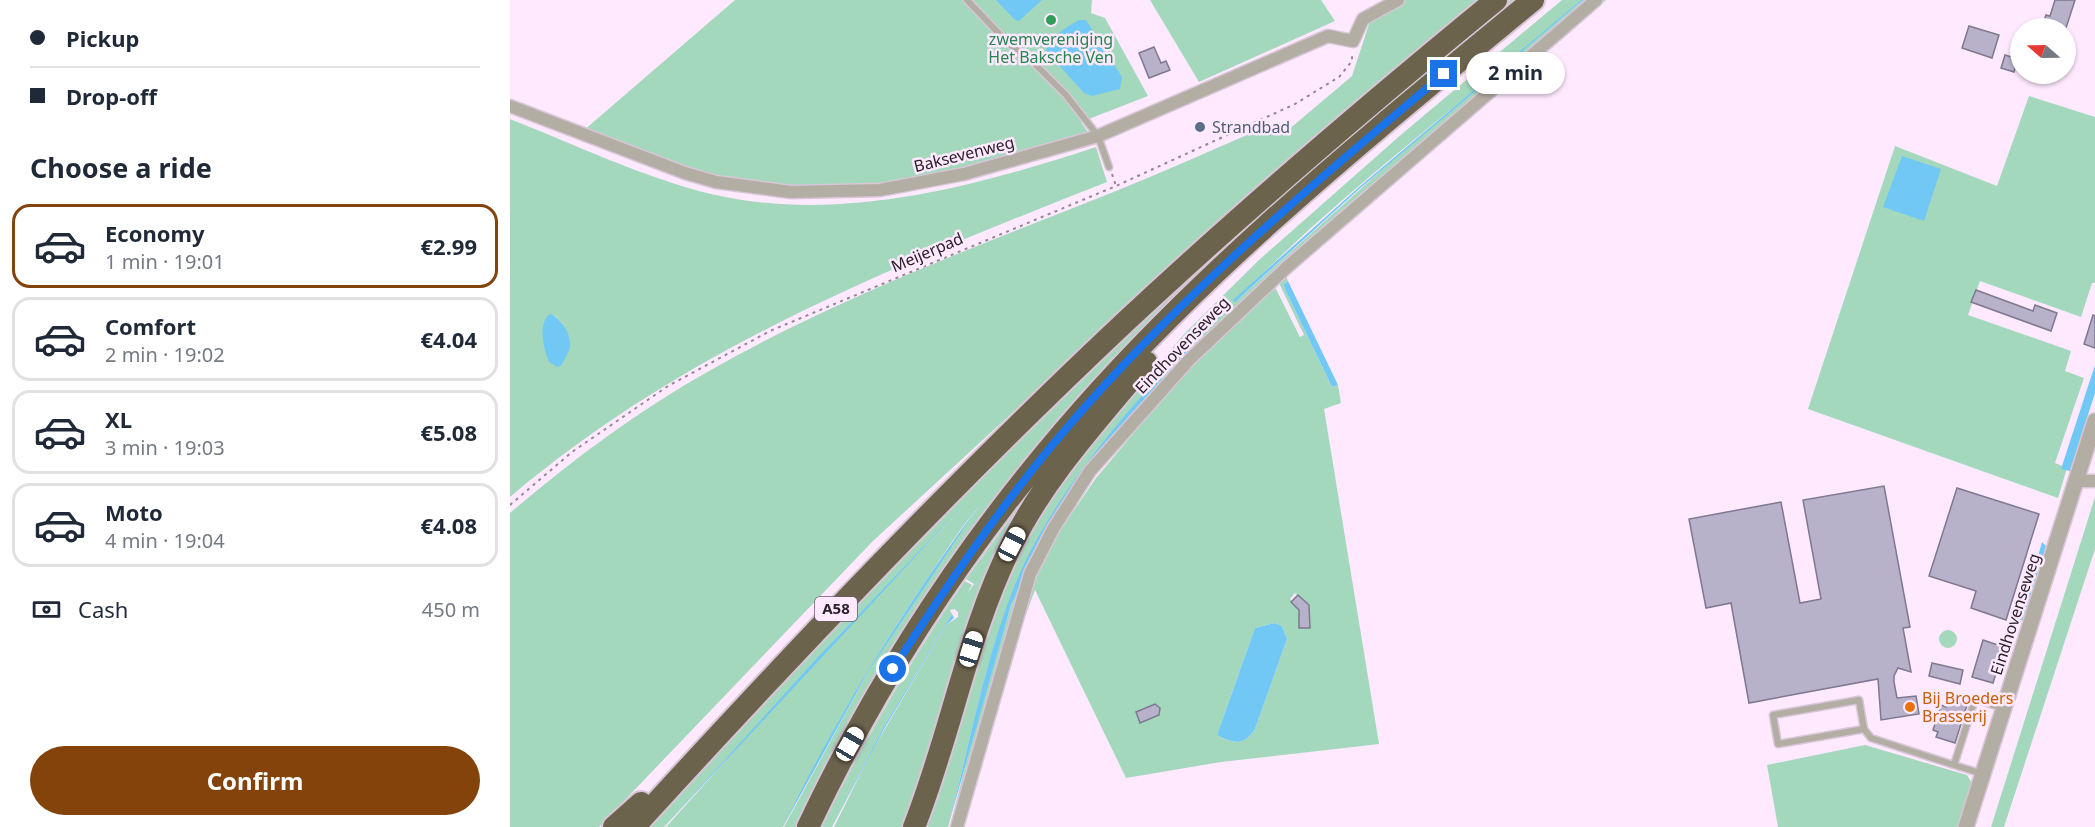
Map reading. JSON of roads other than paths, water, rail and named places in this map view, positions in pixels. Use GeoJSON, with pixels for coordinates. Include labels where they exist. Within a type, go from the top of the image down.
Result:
{"type":"FeatureCollection","features":[{"type":"Feature","properties":{"kind":"highway","name":"A58"},"geometry":{"type":"LineString","coordinates":[[634,827],[882,562],[1125,323],[1368,106],[1496,0]]}},
{"type":"Feature","properties":{"kind":"highway"},"geometry":{"type":"LineString","coordinates":[[808,827],[844,753],[893,669],[954,574],[1065,430],[1179,309],[1311,186],[1533,0]]}},
{"type":"Feature","properties":{"kind":"highway"},"geometry":{"type":"LineString","coordinates":[[914,827],[938,763],[976,630],[1012,544],[1044,489],[1155,352],[1179,309]]}},
{"type":"Feature","properties":{"kind":"highway","name":"A58"},"geometry":{"type":"LineString","coordinates":[[614,827],[694,761]]}},
{"type":"Feature","properties":{"kind":"street","name":"Baksevenweg"},"geometry":{"type":"LineString","coordinates":[[510,106],[685,173],[717,182],[791,192],[880,190],[964,174],[1098,136],[1328,36],[1353,41],[1363,19],[1398,0]]}},
{"type":"Feature","properties":{"kind":"street","name":"Eindhovenseweg"},"geometry":{"type":"LineString","coordinates":[[957,827],[1030,574],[1053,529],[1083,480],[1189,360],[1279,274],[1596,0]]}},
{"type":"Feature","properties":{"kind":"street","name":"Eindhovenseweg"},"geometry":{"type":"LineString","coordinates":[[1966,827],[2004,708],[2086,481],[2095,421]]}},
{"type":"Feature","properties":{"kind":"lane"},"geometry":{"type":"LineString","coordinates":[[967,0],[1008,43],[1031,60],[1066,95],[1098,136],[1109,167]]}},
{"type":"Feature","properties":{"kind":"lane"},"geometry":{"type":"LineString","coordinates":[[1954,765],[1975,699],[2004,708]]}},
{"type":"Feature","properties":{"kind":"lane"},"geometry":{"type":"LineString","coordinates":[[1864,729],[1778,744],[1773,715],[1858,700],[1864,729],[1871,738],[1983,774]]}},
{"type":"Feature","properties":{"kind":"water"},"geometry":{"type":"Polygon","coordinates":[[[996,0],[1042,0],[1019,21],[1015,20],[996,0]]]}},
{"type":"Feature","properties":{"kind":"water"},"geometry":{"type":"Polygon","coordinates":[[[1583,0],[1358,190],[1235,302],[1233,300],[1358,188],[1583,0]]]}},
{"type":"Feature","properties":{"kind":"water"},"geometry":{"type":"Polygon","coordinates":[[[1079,20],[1086,20],[1122,77],[1120,89],[1092,96],[1084,93],[1046,51],[1054,37],[1079,20]]]}},
{"type":"Feature","properties":{"kind":"water"},"geometry":{"type":"Polygon","coordinates":[[[1902,156],[1941,169],[1924,221],[1883,207],[1902,156]]]}},
{"type":"Feature","properties":{"kind":"water"},"geometry":{"type":"Polygon","coordinates":[[[1288,281],[1338,385],[1332,387],[1283,285],[1288,281]]]}},
{"type":"Feature","properties":{"kind":"water"},"geometry":{"type":"Polygon","coordinates":[[[1219,313],[1222,315],[1175,364],[1097,457],[1040,541],[1011,605],[948,827],[990,659],[1011,594],[1024,564],[1042,530],[1086,464],[1138,400],[1219,313]]]}},
{"type":"Feature","properties":{"kind":"water"},"geometry":{"type":"Polygon","coordinates":[[[550,314],[558,319],[565,328],[570,342],[562,365],[557,367],[549,362],[543,337],[544,324],[550,314]]]}},
{"type":"Feature","properties":{"kind":"water"},"geometry":{"type":"Polygon","coordinates":[[[2095,365],[2095,393],[2070,471],[2061,469],[2095,365]]]}},
{"type":"Feature","properties":{"kind":"water"},"geometry":{"type":"Polygon","coordinates":[[[970,498],[664,827],[818,657],[970,498]]]}},
{"type":"Feature","properties":{"kind":"water"},"geometry":{"type":"Polygon","coordinates":[[[980,504],[868,672],[783,827],[826,743],[874,661],[925,581],[980,504]]]}},
{"type":"Feature","properties":{"kind":"water"},"geometry":{"type":"Polygon","coordinates":[[[2042,542],[2046,546],[2023,620],[2020,620],[2042,542]]]}},
{"type":"Feature","properties":{"kind":"water"},"geometry":{"type":"Polygon","coordinates":[[[952,614],[954,618],[946,625],[884,729],[832,827],[883,728],[952,614]]]}},
{"type":"Feature","properties":{"kind":"water"},"geometry":{"type":"Polygon","coordinates":[[[1275,623],[1282,626],[1287,639],[1255,729],[1243,741],[1234,742],[1223,738],[1217,735],[1255,628],[1275,623]]]}},
{"type":"Feature","properties":{"kind":"place","name":"zwemvereniging Het Baksche Ven"},"geometry":{"type":"Point","coordinates":[1051,20]}},
{"type":"Feature","properties":{"kind":"place","name":"Strandbad"},"geometry":{"type":"Point","coordinates":[1200,127]}},
{"type":"Feature","properties":{"kind":"place","name":"Bij Broeders Brasserij"},"geometry":{"type":"Point","coordinates":[1910,707]}}]}
